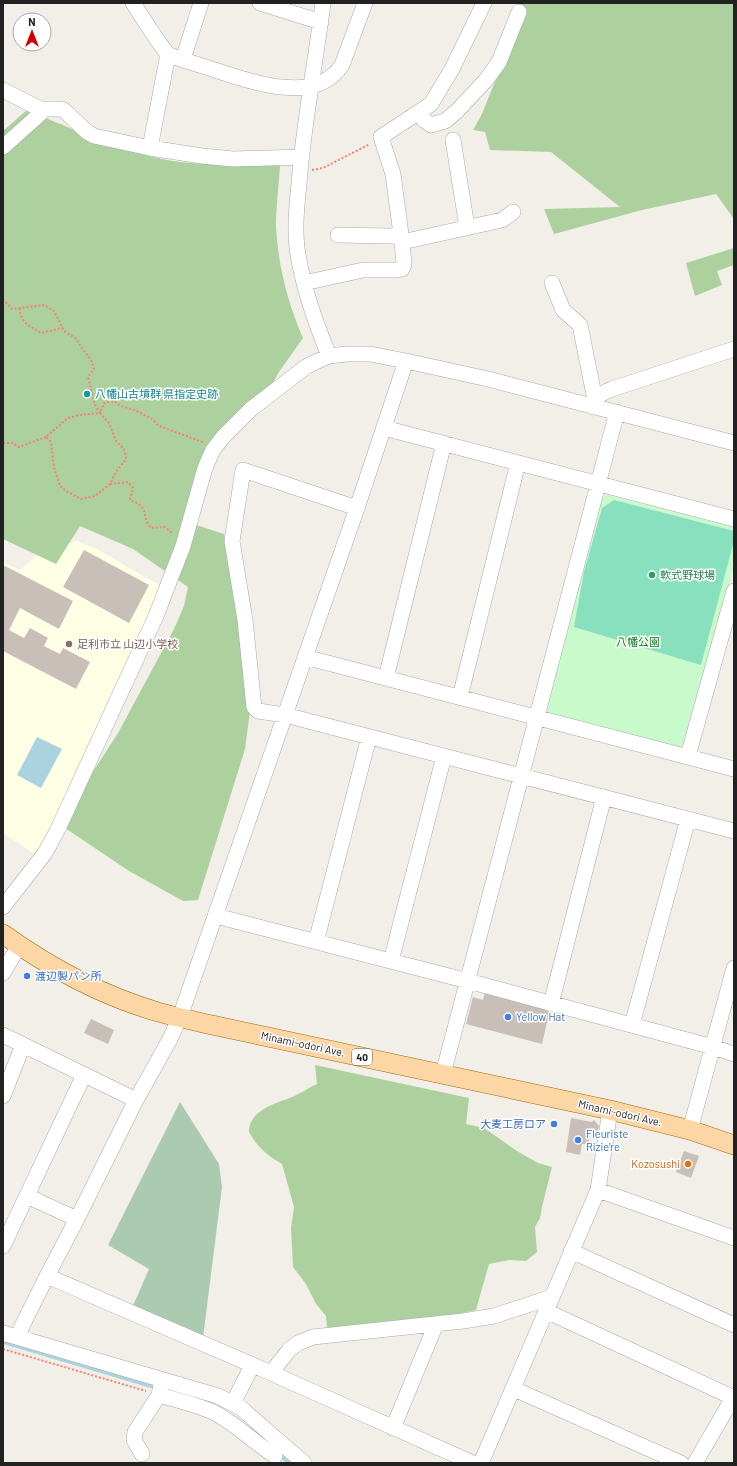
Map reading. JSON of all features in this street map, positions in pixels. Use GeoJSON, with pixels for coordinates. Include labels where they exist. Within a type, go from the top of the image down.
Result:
{"type":"FeatureCollection","features":[{"type":"Feature","properties":{"kind":"main road","name":"Minami-odori Ave."},"geometry":{"type":"LineString","coordinates":[[3,934],[63,972],[122,999],[158,1012],[610,1110],[690,1130],[734,1145]]}},
{"type":"Feature","properties":{"kind":"street"},"geometry":{"type":"LineString","coordinates":[[133,3],[168,54],[241,78],[268,85],[290,88],[311,86],[324,82],[336,74],[342,64],[365,3]]}},
{"type":"Feature","properties":{"kind":"street"},"geometry":{"type":"LineString","coordinates":[[183,59],[200,3]]}},
{"type":"Feature","properties":{"kind":"street"},"geometry":{"type":"LineString","coordinates":[[260,3],[321,22]]}},
{"type":"Feature","properties":{"kind":"street"},"geometry":{"type":"LineString","coordinates":[[323,3],[301,157],[295,218],[297,248],[304,283],[311,308],[329,356]]}},
{"type":"Feature","properties":{"kind":"street"},"geometry":{"type":"LineString","coordinates":[[304,283],[363,270],[402,269],[404,264],[402,239],[393,174],[381,137],[431,104],[449,75],[484,3]]}},
{"type":"Feature","properties":{"kind":"street"},"geometry":{"type":"LineString","coordinates":[[419,112],[424,120],[431,125],[445,121],[457,111],[486,80],[499,62],[519,12]]}},
{"type":"Feature","properties":{"kind":"street"},"geometry":{"type":"LineString","coordinates":[[150,148],[168,54]]}},
{"type":"Feature","properties":{"kind":"street"},"geometry":{"type":"LineString","coordinates":[[3,90],[40,109],[62,109],[87,132],[94,136],[150,148],[233,159],[301,157]]}},
{"type":"Feature","properties":{"kind":"street"},"geometry":{"type":"LineString","coordinates":[[3,147],[40,114],[40,109]]}},
{"type":"Feature","properties":{"kind":"street"},"geometry":{"type":"LineString","coordinates":[[453,140],[467,227]]}},
{"type":"Feature","properties":{"kind":"street"},"geometry":{"type":"LineString","coordinates":[[338,235],[390,236],[402,239],[502,220],[513,212]]}},
{"type":"Feature","properties":{"kind":"street"},"geometry":{"type":"LineString","coordinates":[[552,283],[563,310],[580,325],[594,403]]}},
{"type":"Feature","properties":{"kind":"street"},"geometry":{"type":"LineString","coordinates":[[594,403],[600,394],[622,385],[734,349]]}},
{"type":"Feature","properties":{"kind":"street"},"geometry":{"type":"LineString","coordinates":[[3,907],[44,853],[57,832],[156,616],[183,546],[204,468],[214,448],[251,409],[307,366],[329,356],[347,354],[370,354],[406,360],[594,403],[617,412],[734,443]]}},
{"type":"Feature","properties":{"kind":"street"},"geometry":{"type":"LineString","coordinates":[[19,1337],[21,1328],[46,1276],[77,1220],[136,1100],[170,1039],[180,1017],[357,508],[406,360]]}},
{"type":"Feature","properties":{"kind":"street"},"geometry":{"type":"LineString","coordinates":[[443,1074],[617,412]]}},
{"type":"Feature","properties":{"kind":"street"},"geometry":{"type":"LineString","coordinates":[[384,428],[734,519]]}},
{"type":"Feature","properties":{"kind":"street"},"geometry":{"type":"LineString","coordinates":[[386,678],[444,444]]}},
{"type":"Feature","properties":{"kind":"street"},"geometry":{"type":"LineString","coordinates":[[460,697],[518,463]]}},
{"type":"Feature","properties":{"kind":"street"},"geometry":{"type":"LineString","coordinates":[[357,508],[243,470],[232,541],[245,620],[254,707],[258,711],[285,715],[734,831]]}},
{"type":"Feature","properties":{"kind":"street"},"geometry":{"type":"LineString","coordinates":[[688,756],[732,608],[734,591]]}},
{"type":"Feature","properties":{"kind":"street"},"geometry":{"type":"LineString","coordinates":[[305,657],[734,768]]}},
{"type":"Feature","properties":{"kind":"street"},"geometry":{"type":"LineString","coordinates":[[316,942],[369,737]]}},
{"type":"Feature","properties":{"kind":"street"},"geometry":{"type":"LineString","coordinates":[[391,961],[444,756]]}},
{"type":"Feature","properties":{"kind":"street"},"geometry":{"type":"LineString","coordinates":[[551,1004],[604,798]]}},
{"type":"Feature","properties":{"kind":"street"},"geometry":{"type":"LineString","coordinates":[[632,1025],[688,819]]}},
{"type":"Feature","properties":{"kind":"street"},"geometry":{"type":"LineString","coordinates":[[216,916],[468,981],[734,1054]]}},
{"type":"Feature","properties":{"kind":"street"},"geometry":{"type":"LineString","coordinates":[[3,973],[20,946]]}},
{"type":"Feature","properties":{"kind":"street"},"geometry":{"type":"LineString","coordinates":[[690,1130],[734,969]]}},
{"type":"Feature","properties":{"kind":"street"},"geometry":{"type":"LineString","coordinates":[[3,1035],[84,1076],[136,1100]]}},
{"type":"Feature","properties":{"kind":"street"},"geometry":{"type":"LineString","coordinates":[[3,1096],[23,1045]]}},
{"type":"Feature","properties":{"kind":"street"},"geometry":{"type":"LineString","coordinates":[[3,1246],[84,1076]]}},
{"type":"Feature","properties":{"kind":"street"},"geometry":{"type":"LineString","coordinates":[[481,1463],[598,1190],[610,1110]]}},
{"type":"Feature","properties":{"kind":"street"},"geometry":{"type":"LineString","coordinates":[[598,1190],[734,1238]]}},
{"type":"Feature","properties":{"kind":"street"},"geometry":{"type":"LineString","coordinates":[[27,1196],[77,1220]]}},
{"type":"Feature","properties":{"kind":"street"},"geometry":{"type":"LineString","coordinates":[[571,1251],[734,1325]]}},
{"type":"Feature","properties":{"kind":"street"},"geometry":{"type":"LineString","coordinates":[[46,1276],[252,1366],[272,1373],[473,1463]]}},
{"type":"Feature","properties":{"kind":"street"},"geometry":{"type":"LineString","coordinates":[[272,1373],[289,1350],[298,1343],[313,1337],[463,1321],[494,1316],[552,1297]]}},
{"type":"Feature","properties":{"kind":"street"},"geometry":{"type":"LineString","coordinates":[[546,1311],[734,1397],[695,1463]]}},
{"type":"Feature","properties":{"kind":"street"},"geometry":{"type":"LineString","coordinates":[[393,1428],[436,1324]]}},
{"type":"Feature","properties":{"kind":"street"},"geometry":{"type":"LineString","coordinates":[[3,1333],[19,1337],[161,1388],[216,1413],[263,1448],[275,1460]]}},
{"type":"Feature","properties":{"kind":"street"},"geometry":{"type":"LineString","coordinates":[[233,1403],[252,1366]]}},
{"type":"Feature","properties":{"kind":"street"},"geometry":{"type":"LineString","coordinates":[[161,1388],[218,1396],[233,1403],[241,1408],[304,1463]]}},
{"type":"Feature","properties":{"kind":"street"},"geometry":{"type":"LineString","coordinates":[[142,1454],[134,1440],[135,1432],[161,1388]]}},
{"type":"Feature","properties":{"kind":"street"},"geometry":{"type":"LineString","coordinates":[[514,1389],[681,1463]]}},
{"type":"Feature","properties":{"kind":"street"},"geometry":{"type":"LineString","coordinates":[[275,1460],[276,1449],[280,1442]]}},
{"type":"Feature","properties":{"kind":"path"},"geometry":{"type":"LineString","coordinates":[[300,173],[323,168],[381,137]]}},
{"type":"Feature","properties":{"kind":"path"},"geometry":{"type":"LineString","coordinates":[[3,299],[12,309],[44,305],[54,311],[63,328],[75,338],[91,360],[94,369],[88,377],[96,405],[108,423],[116,441],[124,449],[126,459],[116,472],[110,484],[96,496],[81,499],[60,486],[54,467],[51,442],[46,437]]}},
{"type":"Feature","properties":{"kind":"path"},"geometry":{"type":"LineString","coordinates":[[20,308],[20,315],[24,323],[41,332],[63,328]]}},
{"type":"Feature","properties":{"kind":"path"},"geometry":{"type":"LineString","coordinates":[[100,413],[104,403],[114,401],[120,406],[135,410],[152,419],[159,426],[201,441],[214,448]]}},
{"type":"Feature","properties":{"kind":"path"},"geometry":{"type":"LineString","coordinates":[[3,444],[12,443],[19,447],[46,437],[68,418],[100,413]]}},
{"type":"Feature","properties":{"kind":"path"},"geometry":{"type":"LineString","coordinates":[[110,484],[128,482],[133,488],[130,500],[139,503],[143,507],[147,523],[151,528],[165,527],[174,534],[183,546]]}},
{"type":"Feature","properties":{"kind":"path"},"geometry":{"type":"LineString","coordinates":[[3,1349],[161,1388]]}},
{"type":"Feature","properties":{"kind":"shaded area","name":"足利市立 山辺小学校"},"geometry":{"type":"Polygon","coordinates":[[[76,541],[95,548],[161,586],[51,832],[36,855],[3,833],[3,562],[20,570],[35,557],[76,541]]]}},
{"type":"Feature","properties":{"kind":"shaded area"},"geometry":{"type":"Polygon","coordinates":[[[180,1102],[219,1164],[222,1187],[203,1338],[132,1308],[149,1269],[108,1245],[180,1102]]]}},
{"type":"Feature","properties":{"kind":"green space"},"geometry":{"type":"Polygon","coordinates":[[[515,3],[734,3],[734,219],[716,194],[642,210],[554,234],[544,209],[620,207],[551,152],[490,150],[485,132],[473,130],[481,116],[525,8],[515,3]]]}},
{"type":"Feature","properties":{"kind":"green space"},"geometry":{"type":"Polygon","coordinates":[[[27,110],[121,148],[160,159],[205,164],[280,165],[276,212],[277,241],[281,270],[288,298],[303,338],[271,386],[256,396],[231,418],[214,439],[184,521],[224,534],[234,581],[250,711],[245,749],[198,900],[183,901],[129,871],[65,828],[87,781],[118,733],[174,629],[184,606],[188,587],[133,549],[80,526],[56,564],[3,539],[3,131],[27,110]]]}},
{"type":"Feature","properties":{"kind":"green space"},"geometry":{"type":"Polygon","coordinates":[[[734,248],[734,265],[717,271],[722,285],[695,296],[686,263],[734,248]]]}},
{"type":"Feature","properties":{"kind":"green space","name":"八幡公園"},"geometry":{"type":"Polygon","coordinates":[[[607,495],[734,527],[734,566],[688,743],[678,748],[550,714],[545,707],[600,499],[607,495]]]}},
{"type":"Feature","properties":{"kind":"green space","name":"軟式野球場"},"geometry":{"type":"Polygon","coordinates":[[[614,500],[734,531],[734,541],[701,665],[574,627],[584,572],[602,508],[614,500]]]}},
{"type":"Feature","properties":{"kind":"green space"},"geometry":{"type":"Polygon","coordinates":[[[315,1065],[469,1098],[466,1124],[484,1128],[517,1151],[538,1163],[552,1167],[540,1218],[535,1227],[537,1252],[526,1261],[509,1260],[489,1264],[476,1310],[438,1318],[327,1328],[326,1316],[316,1304],[306,1284],[293,1267],[291,1228],[294,1207],[282,1164],[263,1151],[249,1132],[250,1124],[258,1113],[271,1105],[295,1096],[317,1084],[315,1065]]]}},
{"type":"Feature","properties":{"kind":"water"},"geometry":{"type":"Polygon","coordinates":[[[37,737],[62,749],[41,788],[17,775],[37,737]]]}},
{"type":"Feature","properties":{"kind":"building"},"geometry":{"type":"Polygon","coordinates":[[[84,550],[149,585],[129,623],[63,587],[84,550]]]}},
{"type":"Feature","properties":{"kind":"building"},"geometry":{"type":"Polygon","coordinates":[[[3,565],[73,601],[59,629],[20,608],[9,630],[24,638],[30,628],[48,638],[44,646],[60,654],[63,648],[90,662],[76,689],[3,651],[3,565]]]}},
{"type":"Feature","properties":{"kind":"building","name":"Yellow Hat"},"geometry":{"type":"Polygon","coordinates":[[[485,992],[550,1009],[542,1044],[466,1024],[473,997],[483,1000],[485,992]]]}},
{"type":"Feature","properties":{"kind":"building"},"geometry":{"type":"Polygon","coordinates":[[[91,1019],[114,1030],[108,1044],[84,1033],[91,1019]]]}},
{"type":"Feature","properties":{"kind":"building","name":"Fleuriste Rizie're"},"geometry":{"type":"Polygon","coordinates":[[[571,1118],[592,1122],[594,1120],[599,1126],[597,1134],[594,1136],[590,1135],[588,1144],[582,1144],[580,1155],[566,1152],[571,1118]]]}},
{"type":"Feature","properties":{"kind":"building","name":"Kozosushi"},"geometry":{"type":"Polygon","coordinates":[[[684,1151],[699,1156],[691,1178],[676,1172],[684,1151]]]}},
{"type":"Feature","properties":{"kind":"waterway"},"geometry":{"type":"LineString","coordinates":[[3,1342],[157,1388]]}},
{"type":"Feature","properties":{"kind":"waterway"},"geometry":{"type":"LineString","coordinates":[[282,1457],[289,1463]]}},
{"type":"Feature","properties":{"kind":"place","name":"八幡山古墳群 県指定史跡"},"geometry":{"type":"Point","coordinates":[87,394]}},
{"type":"Feature","properties":{"kind":"place","name":"軟式野球場"},"geometry":{"type":"Point","coordinates":[652,575]}},
{"type":"Feature","properties":{"kind":"place","name":"足利市立 山辺小学校"},"geometry":{"type":"Point","coordinates":[69,644]}},
{"type":"Feature","properties":{"kind":"place","name":"渡辺製パン所"},"geometry":{"type":"Point","coordinates":[27,976]}},
{"type":"Feature","properties":{"kind":"place","name":"Yellow Hat"},"geometry":{"type":"Point","coordinates":[508,1017]}},
{"type":"Feature","properties":{"kind":"place","name":"大麦工房ロア"},"geometry":{"type":"Point","coordinates":[554,1124]}},
{"type":"Feature","properties":{"kind":"place","name":"Fleuriste Rizie're"},"geometry":{"type":"Point","coordinates":[578,1140]}},
{"type":"Feature","properties":{"kind":"place","name":"Kozosushi"},"geometry":{"type":"Point","coordinates":[688,1164]}}]}
